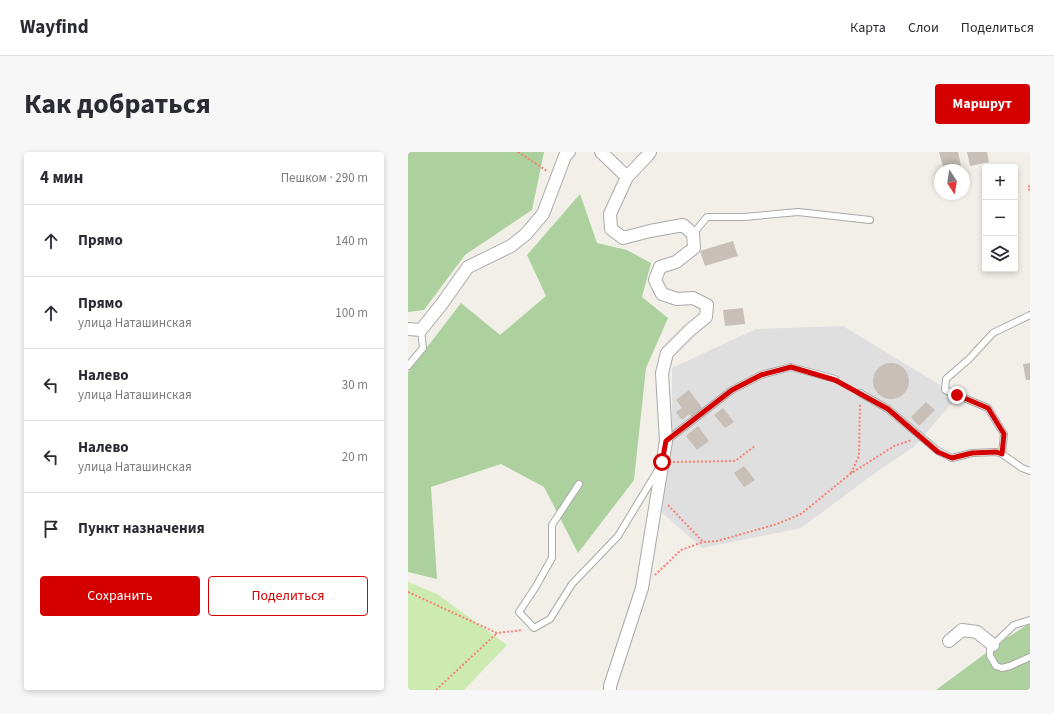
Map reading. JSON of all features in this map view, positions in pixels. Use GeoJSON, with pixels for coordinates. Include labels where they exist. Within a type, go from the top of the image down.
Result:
{"type":"FeatureCollection","features":[{"type":"Feature","properties":{"kind":"street"},"geometry":{"type":"LineString","coordinates":[[408,329],[421,330],[441,305],[468,266],[511,246],[526,234],[543,214],[565,156],[569,152]]}},
{"type":"Feature","properties":{"kind":"street"},"geometry":{"type":"LineString","coordinates":[[601,152],[627,177]]}},
{"type":"Feature","properties":{"kind":"street"},"geometry":{"type":"LineString","coordinates":[[610,690],[642,588],[666,441],[662,373],[667,353],[690,330],[706,317],[707,305],[693,298],[678,299],[662,294],[655,280],[660,267],[676,262],[694,248],[693,234],[683,225],[622,238],[611,229],[610,214],[627,177],[650,152]]}},
{"type":"Feature","properties":{"kind":"street"},"geometry":{"type":"LineString","coordinates":[[948,641],[962,630],[977,632],[993,645]]}},
{"type":"Feature","properties":{"kind":"lane"},"geometry":{"type":"LineString","coordinates":[[693,234],[707,217],[744,217],[798,212],[870,220]]}},
{"type":"Feature","properties":{"kind":"lane"},"geometry":{"type":"LineString","coordinates":[[1002,454],[1004,434],[988,408],[945,390],[946,378],[969,359],[993,333],[1030,315]]}},
{"type":"Feature","properties":{"kind":"lane"},"geometry":{"type":"LineString","coordinates":[[408,366],[423,348],[421,330]]}},
{"type":"Feature","properties":{"kind":"lane"},"geometry":{"type":"LineString","coordinates":[[666,441],[732,390],[761,375],[791,367],[835,380]]}},
{"type":"Feature","properties":{"kind":"lane"},"geometry":{"type":"LineString","coordinates":[[860,393],[888,409],[938,452],[952,458],[972,453],[996,452],[1002,454],[1022,468],[1030,471]]}},
{"type":"Feature","properties":{"kind":"lane"},"geometry":{"type":"LineString","coordinates":[[579,484],[552,525],[552,558],[519,612],[534,628],[550,619],[572,584],[618,536],[662,462]]}},
{"type":"Feature","properties":{"kind":"lane"},"geometry":{"type":"LineString","coordinates":[[1030,620],[1014,625],[993,645],[990,650],[990,656],[996,666],[1002,668],[1030,658]]}},
{"type":"Feature","properties":{"kind":"path"},"geometry":{"type":"LineString","coordinates":[[518,152],[556,178]]}},
{"type":"Feature","properties":{"kind":"path"},"geometry":{"type":"LineString","coordinates":[[1030,186],[1028,187],[1030,191]]}},
{"type":"Feature","properties":{"kind":"path"},"geometry":{"type":"LineString","coordinates":[[835,380],[860,393],[859,456],[850,474]]}},
{"type":"Feature","properties":{"kind":"path"},"geometry":{"type":"LineString","coordinates":[[642,588],[681,550],[703,542],[717,541],[777,524],[801,514],[850,474],[894,446],[922,437]]}},
{"type":"Feature","properties":{"kind":"path"},"geometry":{"type":"LineString","coordinates":[[662,462],[735,461],[755,446]]}},
{"type":"Feature","properties":{"kind":"path"},"geometry":{"type":"LineString","coordinates":[[657,494],[703,542]]}},
{"type":"Feature","properties":{"kind":"path"},"geometry":{"type":"LineString","coordinates":[[408,592],[497,633],[534,628]]}},
{"type":"Feature","properties":{"kind":"path"},"geometry":{"type":"LineString","coordinates":[[436,690],[497,633]]}},
{"type":"Feature","properties":{"kind":"shaded area"},"geometry":{"type":"Polygon","coordinates":[[[843,326],[958,396],[915,446],[875,473],[801,528],[702,548],[660,511],[672,441],[672,368],[756,329],[843,326]]]}},
{"type":"Feature","properties":{"kind":"green space"},"geometry":{"type":"Polygon","coordinates":[[[408,152],[544,152],[532,210],[465,255],[424,310],[408,312],[408,152]]]}},
{"type":"Feature","properties":{"kind":"green space"},"geometry":{"type":"Polygon","coordinates":[[[580,194],[597,243],[627,250],[651,263],[642,297],[668,318],[646,368],[634,480],[578,553],[544,487],[501,464],[431,487],[437,579],[408,572],[408,372],[461,303],[500,335],[546,296],[527,255],[580,194]]]}},
{"type":"Feature","properties":{"kind":"green space"},"geometry":{"type":"Polygon","coordinates":[[[408,582],[437,594],[507,645],[464,690],[408,690],[408,582]]]}},
{"type":"Feature","properties":{"kind":"green space"},"geometry":{"type":"Polygon","coordinates":[[[1030,623],[1030,690],[936,690],[1005,639],[1030,623]]]}},
{"type":"Feature","properties":{"kind":"building"},"geometry":{"type":"Polygon","coordinates":[[[939,152],[958,152],[961,164],[942,164],[939,152]]]}},
{"type":"Feature","properties":{"kind":"building"},"geometry":{"type":"Polygon","coordinates":[[[967,152],[987,152],[989,162],[970,166],[967,152]]]}},
{"type":"Feature","properties":{"kind":"building"},"geometry":{"type":"Polygon","coordinates":[[[733,241],[738,256],[705,266],[700,251],[733,241]]]}},
{"type":"Feature","properties":{"kind":"building"},"geometry":{"type":"Polygon","coordinates":[[[743,308],[745,324],[725,326],[723,310],[743,308]]]}},
{"type":"Feature","properties":{"kind":"building"},"geometry":{"type":"Polygon","coordinates":[[[891,363],[901,366],[906,371],[909,381],[906,391],[901,396],[891,399],[881,396],[876,391],[873,381],[876,371],[881,366],[891,363]]]}},
{"type":"Feature","properties":{"kind":"building"},"geometry":{"type":"Polygon","coordinates":[[[1030,363],[1030,380],[1026,380],[1023,364],[1030,363]]]}},
{"type":"Feature","properties":{"kind":"building"},"geometry":{"type":"Polygon","coordinates":[[[689,390],[703,409],[692,417],[689,414],[682,420],[676,412],[682,408],[676,400],[689,390]]]}},
{"type":"Feature","properties":{"kind":"building"},"geometry":{"type":"Polygon","coordinates":[[[926,402],[935,410],[919,426],[911,417],[926,402]]]}},
{"type":"Feature","properties":{"kind":"building"},"geometry":{"type":"Polygon","coordinates":[[[723,408],[734,422],[725,428],[714,415],[723,408]]]}},
{"type":"Feature","properties":{"kind":"building"},"geometry":{"type":"Polygon","coordinates":[[[698,426],[709,441],[697,450],[686,436],[698,426]]]}},
{"type":"Feature","properties":{"kind":"building"},"geometry":{"type":"Polygon","coordinates":[[[744,466],[755,480],[744,487],[734,473],[744,466]]]}},
{"type":"Feature","properties":{"kind":"route"},"geometry":{"type":"LineString","coordinates":[[662,462],[666,441],[732,390],[761,375],[791,367],[835,380],[888,409],[938,452],[952,458],[972,453],[996,452],[1002,454],[1004,434],[988,408],[957,395]]}}]}
